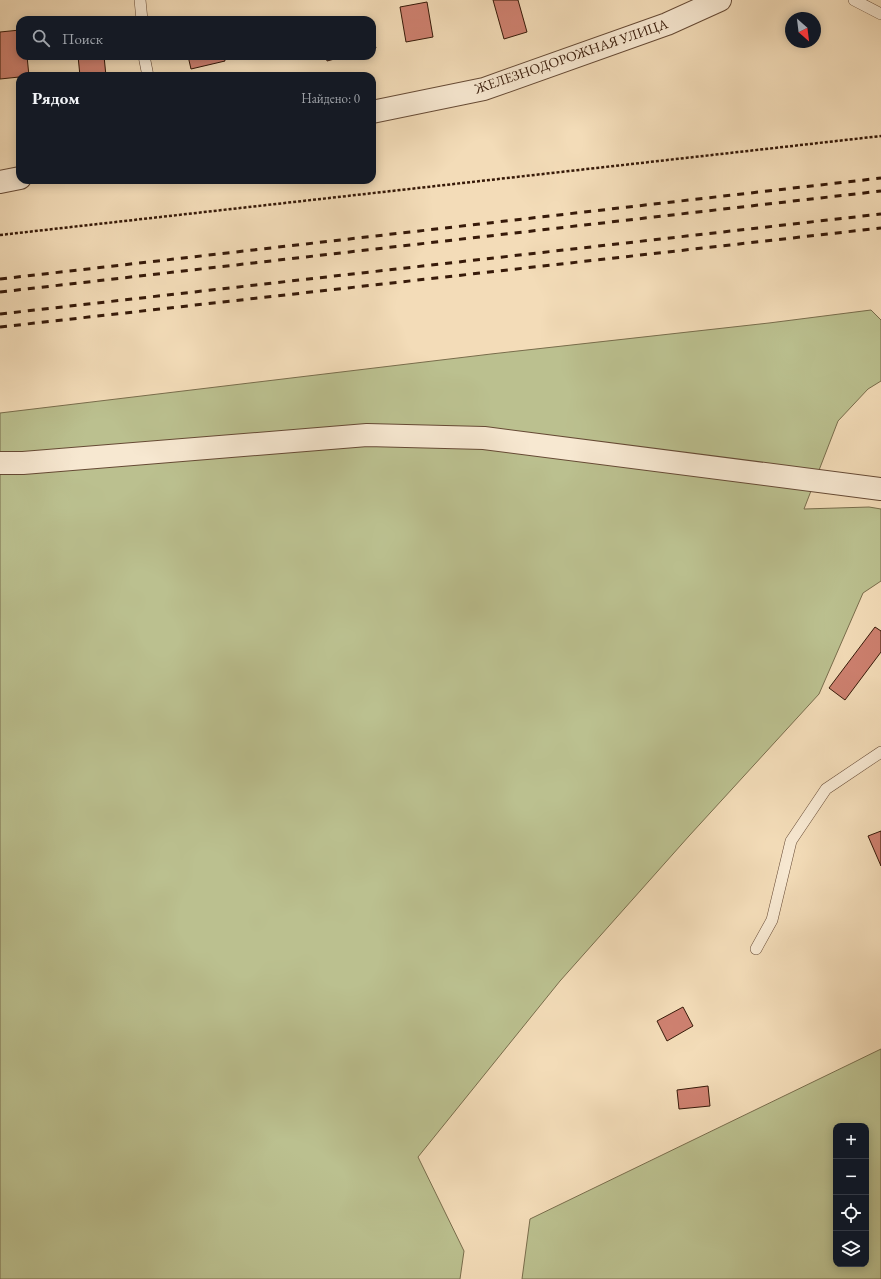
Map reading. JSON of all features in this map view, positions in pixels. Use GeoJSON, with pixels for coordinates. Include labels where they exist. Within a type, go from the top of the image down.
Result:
{"type":"FeatureCollection","features":[{"type":"Feature","properties":{"kind":"street","name":"ЖЕЛЕЗНОДОРОЖНАЯ УЛИЦА"},"geometry":{"type":"LineString","coordinates":[[376,111],[484,89],[667,24],[720,0]]}},
{"type":"Feature","properties":{"kind":"street"},"geometry":{"type":"LineString","coordinates":[[0,182],[16,179]]}},
{"type":"Feature","properties":{"kind":"street"},"geometry":{"type":"LineString","coordinates":[[0,463],[23,463],[367,435],[484,438],[881,489]]}},
{"type":"Feature","properties":{"kind":"lane"},"geometry":{"type":"LineString","coordinates":[[140,0],[142,16]]}},
{"type":"Feature","properties":{"kind":"lane"},"geometry":{"type":"LineString","coordinates":[[854,0],[881,14]]}},
{"type":"Feature","properties":{"kind":"lane"},"geometry":{"type":"LineString","coordinates":[[145,60],[147,72]]}},
{"type":"Feature","properties":{"kind":"lane"},"geometry":{"type":"LineString","coordinates":[[756,949],[772,920],[791,841],[826,789],[881,752]]}},
{"type":"Feature","properties":{"kind":"path"},"geometry":{"type":"LineString","coordinates":[[0,235],[881,136]]}},
{"type":"Feature","properties":{"kind":"green space"},"geometry":{"type":"Polygon","coordinates":[[[871,310],[881,320],[881,381],[868,389],[838,421],[804,509],[869,507],[881,509],[881,581],[863,593],[819,694],[689,836],[560,981],[418,1157],[464,1251],[460,1279],[0,1279],[0,413],[871,310]]]}},
{"type":"Feature","properties":{"kind":"green space"},"geometry":{"type":"Polygon","coordinates":[[[881,1049],[881,1279],[522,1279],[530,1219],[881,1049]]]}},
{"type":"Feature","properties":{"kind":"building"},"geometry":{"type":"Polygon","coordinates":[[[493,0],[518,0],[527,32],[504,39],[493,0]]]}},
{"type":"Feature","properties":{"kind":"building"},"geometry":{"type":"Polygon","coordinates":[[[427,2],[433,37],[406,42],[400,7],[427,2]]]}},
{"type":"Feature","properties":{"kind":"building"},"geometry":{"type":"Polygon","coordinates":[[[16,30],[16,60],[27,60],[29,72],[16,72],[16,77],[0,79],[0,32],[16,30]]]}},
{"type":"Feature","properties":{"kind":"building"},"geometry":{"type":"Polygon","coordinates":[[[78,60],[104,60],[106,72],[80,72],[78,60]]]}},
{"type":"Feature","properties":{"kind":"building"},"geometry":{"type":"Polygon","coordinates":[[[189,60],[225,60],[225,61],[191,69],[189,60]]]}},
{"type":"Feature","properties":{"kind":"building"},"geometry":{"type":"Polygon","coordinates":[[[875,627],[881,631],[881,652],[845,700],[829,688],[875,627]]]}},
{"type":"Feature","properties":{"kind":"building"},"geometry":{"type":"Polygon","coordinates":[[[881,831],[881,866],[868,836],[881,831]]]}},
{"type":"Feature","properties":{"kind":"building"},"geometry":{"type":"Polygon","coordinates":[[[683,1007],[693,1026],[667,1041],[657,1021],[683,1007]]]}},
{"type":"Feature","properties":{"kind":"building"},"geometry":{"type":"Polygon","coordinates":[[[708,1086],[710,1106],[679,1109],[677,1090],[708,1086]]]}},
{"type":"Feature","properties":{"kind":"railway"},"geometry":{"type":"LineString","coordinates":[[0,279],[881,178]]}},
{"type":"Feature","properties":{"kind":"railway"},"geometry":{"type":"LineString","coordinates":[[0,292],[881,191]]}},
{"type":"Feature","properties":{"kind":"railway"},"geometry":{"type":"LineString","coordinates":[[0,314],[881,214]]}},
{"type":"Feature","properties":{"kind":"railway"},"geometry":{"type":"LineString","coordinates":[[0,327],[881,228]]}}]}
